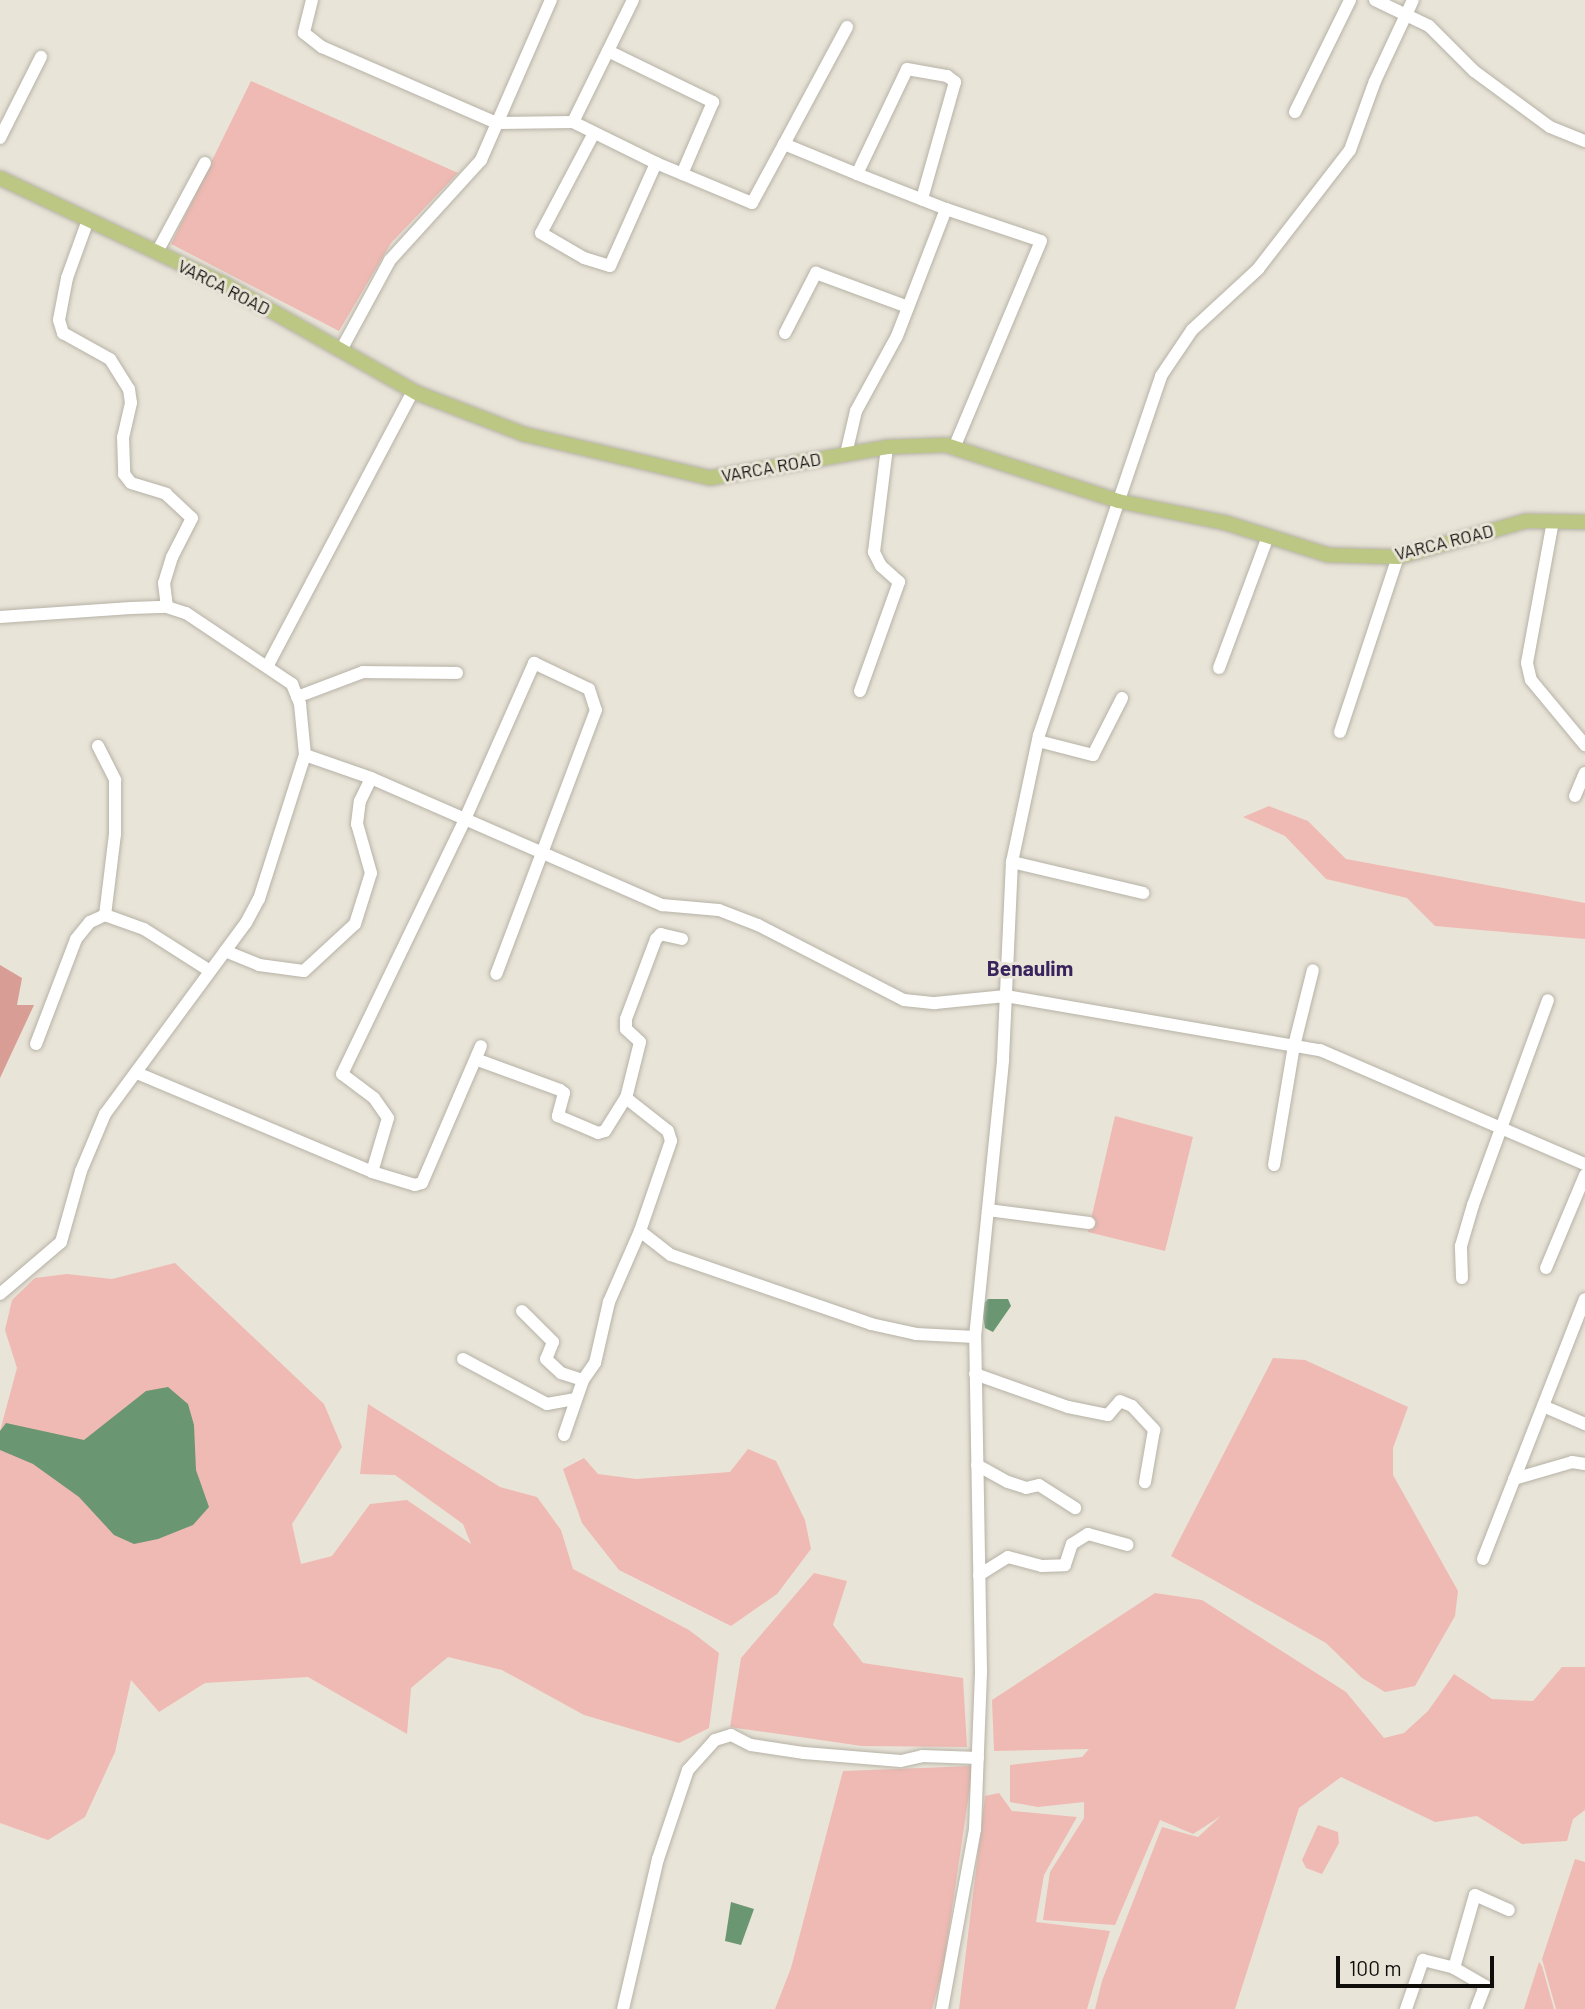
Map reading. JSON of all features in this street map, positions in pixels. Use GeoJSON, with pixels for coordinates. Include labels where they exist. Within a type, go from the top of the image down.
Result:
{"type":"FeatureCollection","features":[{"type":"Feature","properties":{"kind":"main road","name":"VARCA ROAD"},"geometry":{"type":"LineString","coordinates":[[0,178],[226,285],[413,391],[523,434],[710,478],[887,447],[954,448],[1118,501],[1268,536],[1328,555],[1398,557],[1526,521],[1585,522]]}},
{"type":"Feature","properties":{"kind":"street"},"geometry":{"type":"LineString","coordinates":[[312,0],[304,33],[323,47],[497,123],[573,122],[656,163],[752,203],[847,27]]}},
{"type":"Feature","properties":{"kind":"street"},"geometry":{"type":"LineString","coordinates":[[341,350],[390,260],[481,160],[551,0]]}},
{"type":"Feature","properties":{"kind":"street"},"geometry":{"type":"LineString","coordinates":[[573,122],[633,0]]}},
{"type":"Feature","properties":{"kind":"street"},"geometry":{"type":"LineString","coordinates":[[1295,113],[1350,0]]}},
{"type":"Feature","properties":{"kind":"street"},"geometry":{"type":"LineString","coordinates":[[1375,0],[1429,26],[1474,71],[1550,127],[1585,141]]}},
{"type":"Feature","properties":{"kind":"street"},"geometry":{"type":"LineString","coordinates":[[942,2009],[975,1829],[979,1575],[975,1337],[1006,996],[1012,862],[1038,741],[1161,376],[1192,330],[1258,269],[1350,150],[1375,81],[1413,0]]}},
{"type":"Feature","properties":{"kind":"street"},"geometry":{"type":"LineString","coordinates":[[608,51],[713,102],[682,174]]}},
{"type":"Feature","properties":{"kind":"street"},"geometry":{"type":"LineString","coordinates":[[0,138],[41,57]]}},
{"type":"Feature","properties":{"kind":"street"},"geometry":{"type":"LineString","coordinates":[[857,174],[907,69],[947,76],[955,82],[922,200]]}},
{"type":"Feature","properties":{"kind":"street"},"geometry":{"type":"LineString","coordinates":[[594,133],[541,233],[584,258],[610,266],[656,163]]}},
{"type":"Feature","properties":{"kind":"street"},"geometry":{"type":"LineString","coordinates":[[783,144],[922,200],[1041,242],[954,448]]}},
{"type":"Feature","properties":{"kind":"street"},"geometry":{"type":"LineString","coordinates":[[157,253],[205,163]]}},
{"type":"Feature","properties":{"kind":"street"},"geometry":{"type":"LineString","coordinates":[[846,454],[856,411],[908,307],[946,209]]}},
{"type":"Feature","properties":{"kind":"street"},"geometry":{"type":"LineString","coordinates":[[88,220],[67,278],[59,320],[63,332],[110,359],[129,389],[131,403],[123,437],[124,474],[146,490],[166,494],[192,518],[172,557],[164,583],[167,607]]}},
{"type":"Feature","properties":{"kind":"street"},"geometry":{"type":"LineString","coordinates":[[785,333],[816,273],[908,307]]}},
{"type":"Feature","properties":{"kind":"street"},"geometry":{"type":"LineString","coordinates":[[268,665],[413,391]]}},
{"type":"Feature","properties":{"kind":"street"},"geometry":{"type":"LineString","coordinates":[[860,691],[899,582],[881,566],[874,552],[887,447]]}},
{"type":"Feature","properties":{"kind":"street"},"geometry":{"type":"LineString","coordinates":[[1553,521],[1527,663],[1531,680],[1585,745]]}},
{"type":"Feature","properties":{"kind":"street"},"geometry":{"type":"LineString","coordinates":[[1219,668],[1268,536]]}},
{"type":"Feature","properties":{"kind":"street"},"geometry":{"type":"LineString","coordinates":[[1339,732],[1398,557]]}},
{"type":"Feature","properties":{"kind":"street"},"geometry":{"type":"LineString","coordinates":[[0,617],[167,607],[186,613],[268,665],[292,684],[297,697],[305,755],[259,899],[225,951],[105,1114],[81,1171],[61,1242],[0,1294]]}},
{"type":"Feature","properties":{"kind":"street"},"geometry":{"type":"LineString","coordinates":[[372,1172],[388,1118],[374,1098],[342,1074],[465,818],[534,663],[566,675],[589,689],[596,710],[496,974]]}},
{"type":"Feature","properties":{"kind":"street"},"geometry":{"type":"LineString","coordinates":[[297,697],[363,672],[457,673]]}},
{"type":"Feature","properties":{"kind":"street"},"geometry":{"type":"LineString","coordinates":[[1038,741],[1093,755],[1122,698]]}},
{"type":"Feature","properties":{"kind":"street"},"geometry":{"type":"LineString","coordinates":[[99,746],[115,779],[105,915]]}},
{"type":"Feature","properties":{"kind":"street"},"geometry":{"type":"LineString","coordinates":[[305,755],[371,778],[662,905],[719,910],[758,925],[904,1000],[935,1003],[1006,996],[1320,1049],[1361,1064],[1409,1090],[1585,1164]]}},
{"type":"Feature","properties":{"kind":"street"},"geometry":{"type":"LineString","coordinates":[[1575,796],[1585,773]]}},
{"type":"Feature","properties":{"kind":"street"},"geometry":{"type":"LineString","coordinates":[[225,951],[259,965],[304,971],[355,924],[372,873],[357,824],[360,801],[371,778]]}},
{"type":"Feature","properties":{"kind":"street"},"geometry":{"type":"LineString","coordinates":[[1012,862],[1143,893]]}},
{"type":"Feature","properties":{"kind":"street"},"geometry":{"type":"LineString","coordinates":[[36,1044],[76,939],[90,922],[105,915],[144,929],[209,971]]}},
{"type":"Feature","properties":{"kind":"street"},"geometry":{"type":"LineString","coordinates":[[478,1060],[560,1090],[564,1093],[558,1116],[598,1133],[605,1131],[626,1098],[640,1042],[626,1029],[635,995],[656,939],[661,934],[682,939]]}},
{"type":"Feature","properties":{"kind":"street"},"geometry":{"type":"LineString","coordinates":[[1274,1165],[1294,1046],[1313,970]]}},
{"type":"Feature","properties":{"kind":"street"},"geometry":{"type":"LineString","coordinates":[[1462,1278],[1461,1246],[1548,1000]]}},
{"type":"Feature","properties":{"kind":"street"},"geometry":{"type":"LineString","coordinates":[[137,1073],[372,1172],[415,1185],[422,1182],[478,1060],[481,1046]]}},
{"type":"Feature","properties":{"kind":"street"},"geometry":{"type":"LineString","coordinates":[[564,1435],[583,1380],[595,1363],[609,1301],[640,1231],[671,1141],[668,1131],[626,1098]]}},
{"type":"Feature","properties":{"kind":"street"},"geometry":{"type":"LineString","coordinates":[[1546,1268],[1585,1175]]}},
{"type":"Feature","properties":{"kind":"street"},"geometry":{"type":"LineString","coordinates":[[988,1210],[1088,1223]]}},
{"type":"Feature","properties":{"kind":"street"},"geometry":{"type":"LineString","coordinates":[[640,1231],[671,1255],[871,1324],[916,1334],[975,1337]]}},
{"type":"Feature","properties":{"kind":"street"},"geometry":{"type":"LineString","coordinates":[[1483,1559],[1585,1299]]}},
{"type":"Feature","properties":{"kind":"street"},"geometry":{"type":"LineString","coordinates":[[522,1311],[553,1342],[546,1359],[561,1373],[583,1380]]}},
{"type":"Feature","properties":{"kind":"street"},"geometry":{"type":"LineString","coordinates":[[463,1359],[547,1404],[576,1399]]}},
{"type":"Feature","properties":{"kind":"street"},"geometry":{"type":"LineString","coordinates":[[975,1374],[1068,1407],[1108,1415],[1120,1401],[1132,1406],[1154,1430],[1145,1482]]}},
{"type":"Feature","properties":{"kind":"street"},"geometry":{"type":"LineString","coordinates":[[1543,1406],[1585,1424]]}},
{"type":"Feature","properties":{"kind":"street"},"geometry":{"type":"LineString","coordinates":[[1514,1479],[1572,1462],[1585,1464]]}},
{"type":"Feature","properties":{"kind":"street"},"geometry":{"type":"LineString","coordinates":[[977,1465],[1008,1482],[1026,1488],[1039,1485],[1075,1508]]}},
{"type":"Feature","properties":{"kind":"street"},"geometry":{"type":"LineString","coordinates":[[979,1575],[1008,1557],[1042,1566],[1065,1565],[1072,1544],[1088,1534],[1128,1545]]}},
{"type":"Feature","properties":{"kind":"street"},"geometry":{"type":"LineString","coordinates":[[623,2009],[658,1859],[688,1770],[715,1740],[730,1735],[751,1745],[804,1753],[901,1761],[922,1756],[978,1758]]}},
{"type":"Feature","properties":{"kind":"street"},"geometry":{"type":"LineString","coordinates":[[1454,1968],[1475,1895],[1509,1910]]}},
{"type":"Feature","properties":{"kind":"street"},"geometry":{"type":"LineString","coordinates":[[1406,2009],[1423,1961],[1454,1968],[1485,1986],[1476,2009]]}},
{"type":"Feature","properties":{"kind":"shaded area"},"geometry":{"type":"Polygon","coordinates":[[[251,81],[458,173],[391,243],[339,331],[171,244],[251,81]]]}},
{"type":"Feature","properties":{"kind":"shaded area"},"geometry":{"type":"Polygon","coordinates":[[[1269,806],[1308,821],[1346,859],[1585,903],[1585,939],[1435,926],[1407,898],[1326,879],[1285,836],[1243,817],[1269,806]]]}},
{"type":"Feature","properties":{"kind":"shaded area"},"geometry":{"type":"Polygon","coordinates":[[[0,965],[22,978],[17,1005],[34,1005],[0,1078],[0,965]]]}},
{"type":"Feature","properties":{"kind":"shaded area"},"geometry":{"type":"Polygon","coordinates":[[[1115,1116],[1193,1137],[1165,1251],[1088,1232],[1115,1116]]]}},
{"type":"Feature","properties":{"kind":"shaded area"},"geometry":{"type":"Polygon","coordinates":[[[175,1263],[324,1404],[342,1447],[292,1524],[301,1564],[332,1556],[370,1504],[407,1500],[471,1544],[463,1524],[395,1475],[360,1474],[368,1404],[500,1487],[537,1497],[561,1530],[573,1569],[689,1630],[719,1653],[709,1728],[679,1743],[584,1715],[502,1670],[448,1657],[411,1688],[407,1734],[308,1677],[205,1683],[159,1712],[131,1680],[115,1752],[85,1817],[48,1840],[0,1823],[0,1431],[17,1368],[5,1330],[12,1300],[35,1278],[67,1274],[112,1279],[175,1263]]]}},
{"type":"Feature","properties":{"kind":"shaded area"},"geometry":{"type":"Polygon","coordinates":[[[988,1299],[1008,1299],[1011,1306],[993,1332],[985,1328],[983,1316],[983,1304],[988,1299]]]}},
{"type":"Feature","properties":{"kind":"shaded area"},"geometry":{"type":"Polygon","coordinates":[[[1273,1358],[1305,1360],[1408,1407],[1393,1448],[1393,1475],[1458,1591],[1455,1616],[1415,1686],[1385,1692],[1362,1678],[1326,1643],[1171,1556],[1273,1358]]]}},
{"type":"Feature","properties":{"kind":"shaded area"},"geometry":{"type":"Polygon","coordinates":[[[168,1387],[188,1404],[194,1425],[196,1470],[209,1507],[193,1525],[158,1539],[134,1544],[114,1535],[79,1497],[33,1464],[0,1450],[0,1431],[6,1423],[84,1440],[146,1391],[168,1387]]]}},
{"type":"Feature","properties":{"kind":"shaded area"},"geometry":{"type":"Polygon","coordinates":[[[748,1449],[776,1461],[805,1520],[811,1549],[777,1594],[731,1626],[619,1570],[582,1523],[563,1469],[584,1458],[598,1474],[636,1479],[730,1472],[748,1449]]]}},
{"type":"Feature","properties":{"kind":"shaded area"},"geometry":{"type":"Polygon","coordinates":[[[814,1573],[847,1581],[833,1625],[863,1663],[963,1678],[967,1747],[862,1746],[730,1727],[741,1658],[814,1573]]]}},
{"type":"Feature","properties":{"kind":"shaded area"},"geometry":{"type":"Polygon","coordinates":[[[1155,1593],[1202,1600],[1346,1692],[1384,1738],[1404,1733],[1428,1711],[1454,1674],[1492,1699],[1533,1701],[1562,1667],[1585,1667],[1585,1810],[1573,1819],[1567,1841],[1522,1844],[1477,1816],[1435,1822],[1341,1777],[1299,1808],[1235,2009],[1095,2009],[1102,1981],[1162,1827],[1198,1837],[1221,1816],[1193,1834],[1160,1820],[1115,1925],[1043,1920],[1050,1872],[1084,1818],[1084,1802],[1038,1807],[1010,1802],[1010,1765],[1082,1757],[1089,1749],[994,1751],[992,1700],[1155,1593]]]}},
{"type":"Feature","properties":{"kind":"shaded area"},"geometry":{"type":"Polygon","coordinates":[[[973,1766],[943,1970],[932,2009],[775,2009],[791,1968],[843,1771],[973,1766]]]}},
{"type":"Feature","properties":{"kind":"shaded area"},"geometry":{"type":"Polygon","coordinates":[[[999,1793],[1012,1811],[1077,1817],[1044,1875],[1036,1922],[1110,1931],[1087,2009],[959,2009],[985,1796],[999,1793]]]}},
{"type":"Feature","properties":{"kind":"shaded area"},"geometry":{"type":"Polygon","coordinates":[[[1318,1825],[1338,1832],[1339,1843],[1322,1874],[1306,1868],[1302,1860],[1318,1825]]]}},
{"type":"Feature","properties":{"kind":"shaded area"},"geometry":{"type":"Polygon","coordinates":[[[1575,1859],[1585,1862],[1585,2009],[1556,2009],[1542,1959],[1575,1859]]]}},
{"type":"Feature","properties":{"kind":"shaded area"},"geometry":{"type":"Polygon","coordinates":[[[731,1902],[754,1909],[741,1945],[725,1941],[731,1902]]]}},
{"type":"Feature","properties":{"kind":"shaded area"},"geometry":{"type":"Polygon","coordinates":[[[1539,1962],[1554,2009],[1524,2009],[1539,1962]]]}},
{"type":"Feature","properties":{"kind":"district","name":"Benaulim"},"geometry":{"type":"Point","coordinates":[1030,968]}}]}
